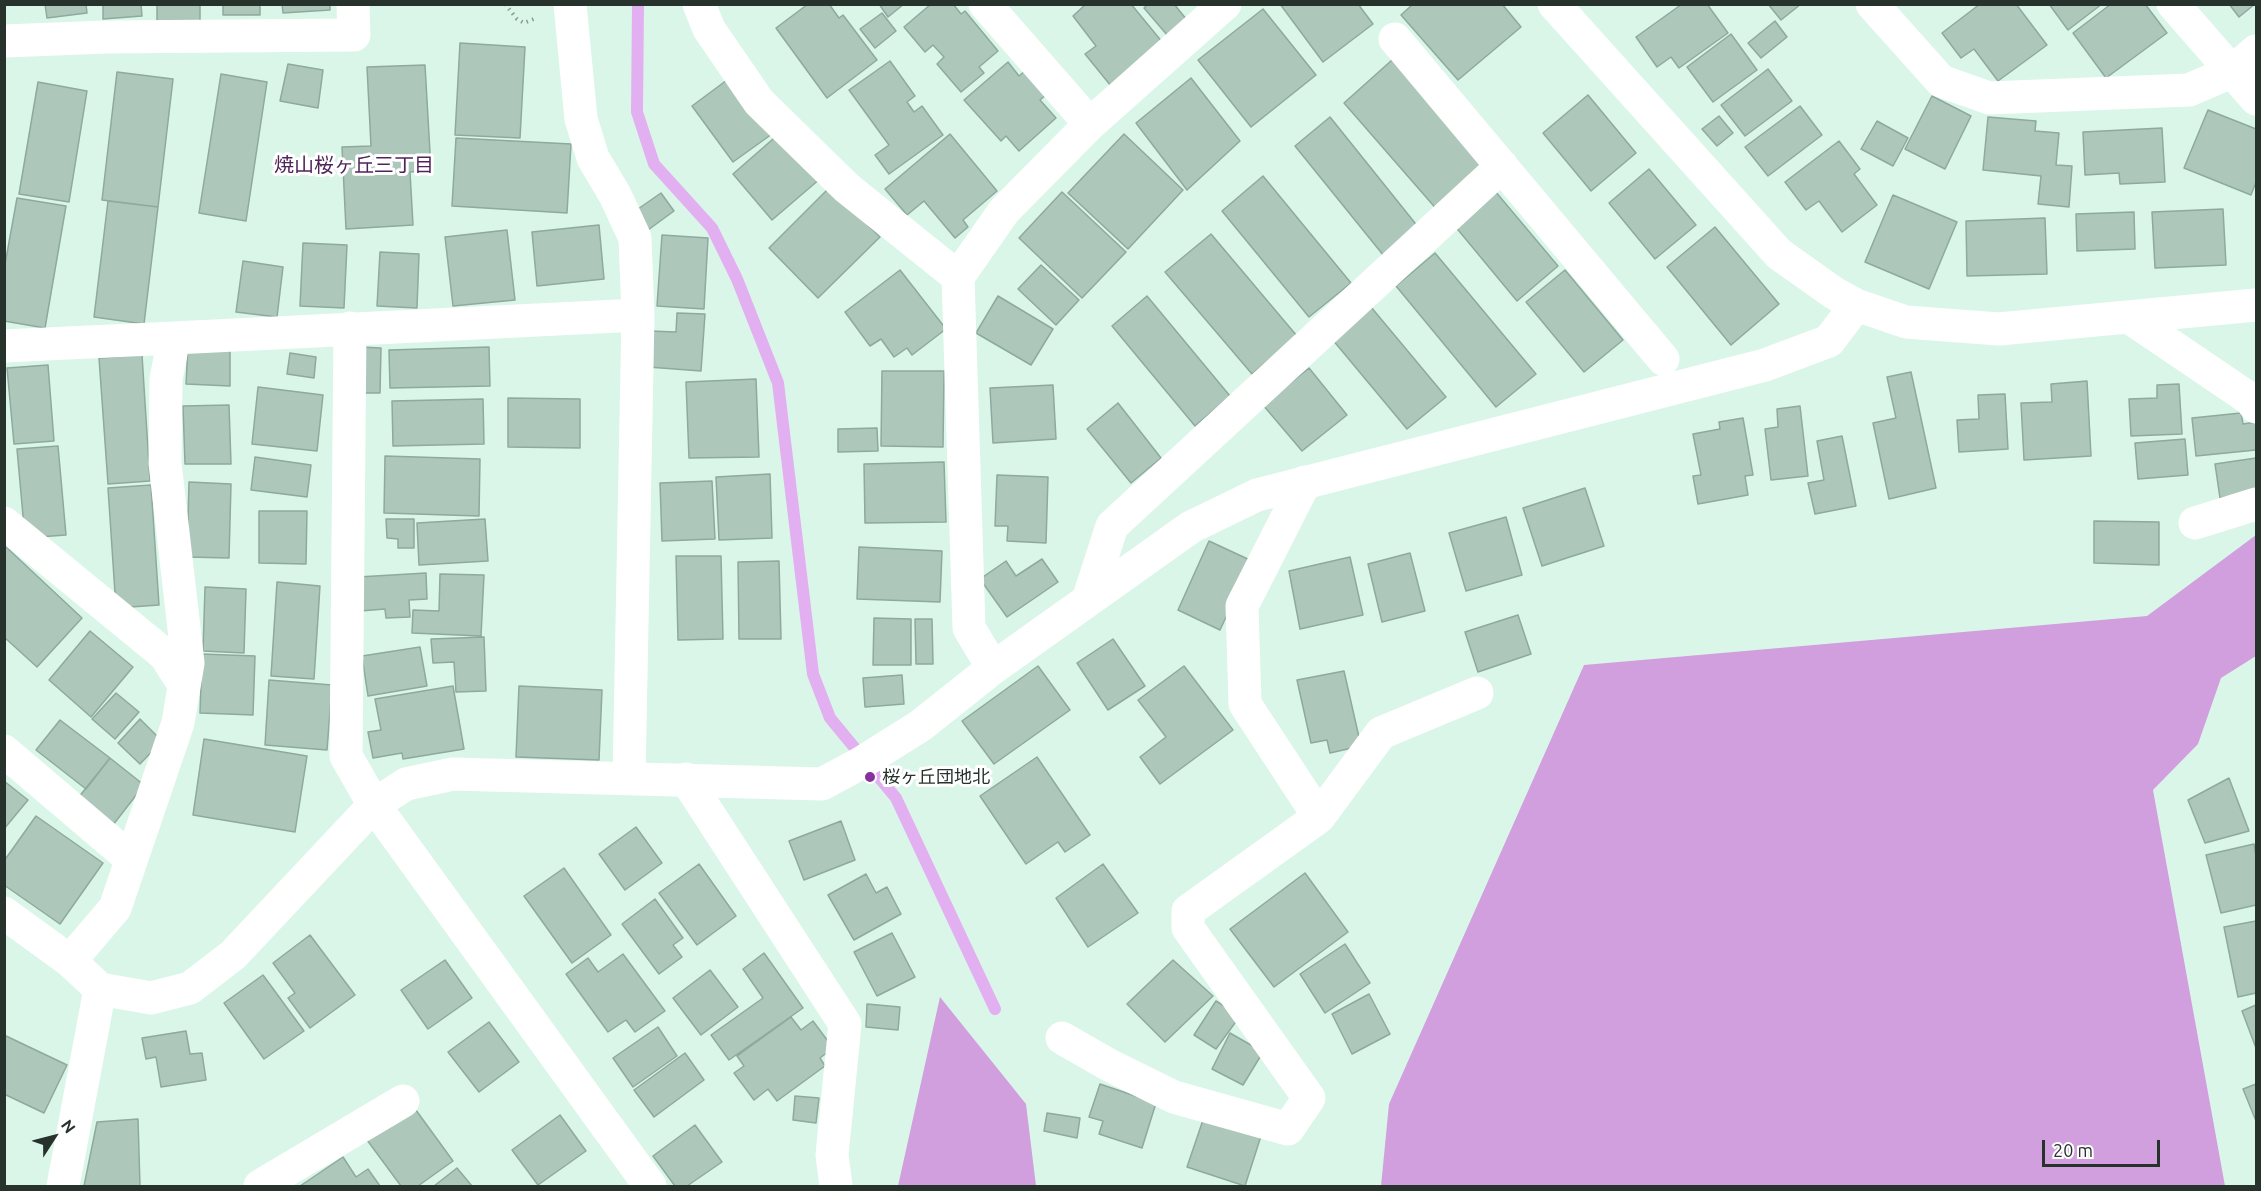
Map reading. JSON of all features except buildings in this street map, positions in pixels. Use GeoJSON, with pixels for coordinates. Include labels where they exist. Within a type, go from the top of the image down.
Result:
{"type":"FeatureCollection","features":[{"type":"Feature","properties":{"kind":"street"},"geometry":{"type":"LineString","coordinates":[[4,41],[107,37],[354,35],[353,4]]}},
{"type":"Feature","properties":{"kind":"street"},"geometry":{"type":"LineString","coordinates":[[570,4],[581,119],[593,158],[615,195],[635,238],[638,315],[629,778]]}},
{"type":"Feature","properties":{"kind":"street"},"geometry":{"type":"LineString","coordinates":[[699,4],[709,29],[759,102],[847,188],[958,277]]}},
{"type":"Feature","properties":{"kind":"street"},"geometry":{"type":"LineString","coordinates":[[985,4],[1090,124]]}},
{"type":"Feature","properties":{"kind":"street"},"geometry":{"type":"LineString","coordinates":[[993,668],[969,628],[958,277],[1004,211],[1090,124],[1226,4]]}},
{"type":"Feature","properties":{"kind":"street"},"geometry":{"type":"LineString","coordinates":[[1554,4],[1779,254],[1834,293],[1857,305],[1906,322],[1999,329],[2256,305]]}},
{"type":"Feature","properties":{"kind":"street"},"geometry":{"type":"LineString","coordinates":[[1872,4],[1941,81],[1989,98],[2189,90],[2245,61]]}},
{"type":"Feature","properties":{"kind":"street"},"geometry":{"type":"LineString","coordinates":[[2173,4],[2245,61],[2256,99]]}},
{"type":"Feature","properties":{"kind":"street"},"geometry":{"type":"LineString","coordinates":[[1395,39],[1663,359]]}},
{"type":"Feature","properties":{"kind":"street"},"geometry":{"type":"LineString","coordinates":[[1088,600],[1112,526],[1502,166]]}},
{"type":"Feature","properties":{"kind":"street"},"geometry":{"type":"LineString","coordinates":[[4,913],[70,961],[100,989],[151,998],[190,988],[233,955],[374,805],[406,784],[453,774],[822,784],[875,755],[920,726],[993,668],[1191,527],[1257,495],[1765,365],[1829,341],[1857,305]]}},
{"type":"Feature","properties":{"kind":"street"},"geometry":{"type":"LineString","coordinates":[[4,346],[638,315]]}},
{"type":"Feature","properties":{"kind":"street"},"geometry":{"type":"LineString","coordinates":[[2129,317],[2250,399],[2256,407]]}},
{"type":"Feature","properties":{"kind":"street"},"geometry":{"type":"LineString","coordinates":[[350,328],[346,756],[374,805],[650,1186]]}},
{"type":"Feature","properties":{"kind":"street"},"geometry":{"type":"LineString","coordinates":[[70,961],[115,908],[178,723],[188,663],[165,463],[166,379],[174,338]]}},
{"type":"Feature","properties":{"kind":"street"},"geometry":{"type":"LineString","coordinates":[[1305,482],[1242,606],[1245,704],[1319,817]]}},
{"type":"Feature","properties":{"kind":"street"},"geometry":{"type":"LineString","coordinates":[[2195,523],[2256,504]]}},
{"type":"Feature","properties":{"kind":"street"},"geometry":{"type":"LineString","coordinates":[[4,523],[165,655],[184,685]]}},
{"type":"Feature","properties":{"kind":"street"},"geometry":{"type":"LineString","coordinates":[[1062,1038],[1109,1065],[1174,1097],[1288,1129],[1309,1098],[1188,928],[1188,911],[1319,817],[1381,733],[1477,693]]}},
{"type":"Feature","properties":{"kind":"street"},"geometry":{"type":"LineString","coordinates":[[4,751],[131,859]]}},
{"type":"Feature","properties":{"kind":"street"},"geometry":{"type":"LineString","coordinates":[[686,779],[845,1024],[832,1155],[836,1186]]}},
{"type":"Feature","properties":{"kind":"street"},"geometry":{"type":"LineString","coordinates":[[63,1186],[100,989]]}},
{"type":"Feature","properties":{"kind":"street"},"geometry":{"type":"LineString","coordinates":[[260,1186],[403,1101]]}},
{"type":"Feature","properties":{"kind":"path"},"geometry":{"type":"LineString","coordinates":[[505,4],[517,19],[524,23],[539,16]]}},
{"type":"Feature","properties":{"kind":"shaded area"},"geometry":{"type":"Polygon","coordinates":[[[2256,535],[2256,656],[2221,678],[2198,744],[2153,790],[2225,1186],[1381,1186],[1389,1104],[1584,665],[2147,616],[2256,535]]]}},
{"type":"Feature","properties":{"kind":"shaded area"},"geometry":{"type":"Polygon","coordinates":[[[940,997],[1026,1104],[1036,1186],[898,1186],[940,997]]]}},
{"type":"Feature","properties":{"kind":"waterway"},"geometry":{"type":"LineString","coordinates":[[638,4],[637,112],[654,164],[712,228],[737,279],[778,383],[813,674],[830,718],[896,798],[995,1009]]}},
{"type":"Feature","properties":{"kind":"place","name":"桜ヶ丘団地北"},"geometry":{"type":"Point","coordinates":[870,777]}},
{"type":"Feature","properties":{"kind":"district","name":"焼山桜ヶ丘三丁目"},"geometry":{"type":"Point","coordinates":[354,165]}}]}
